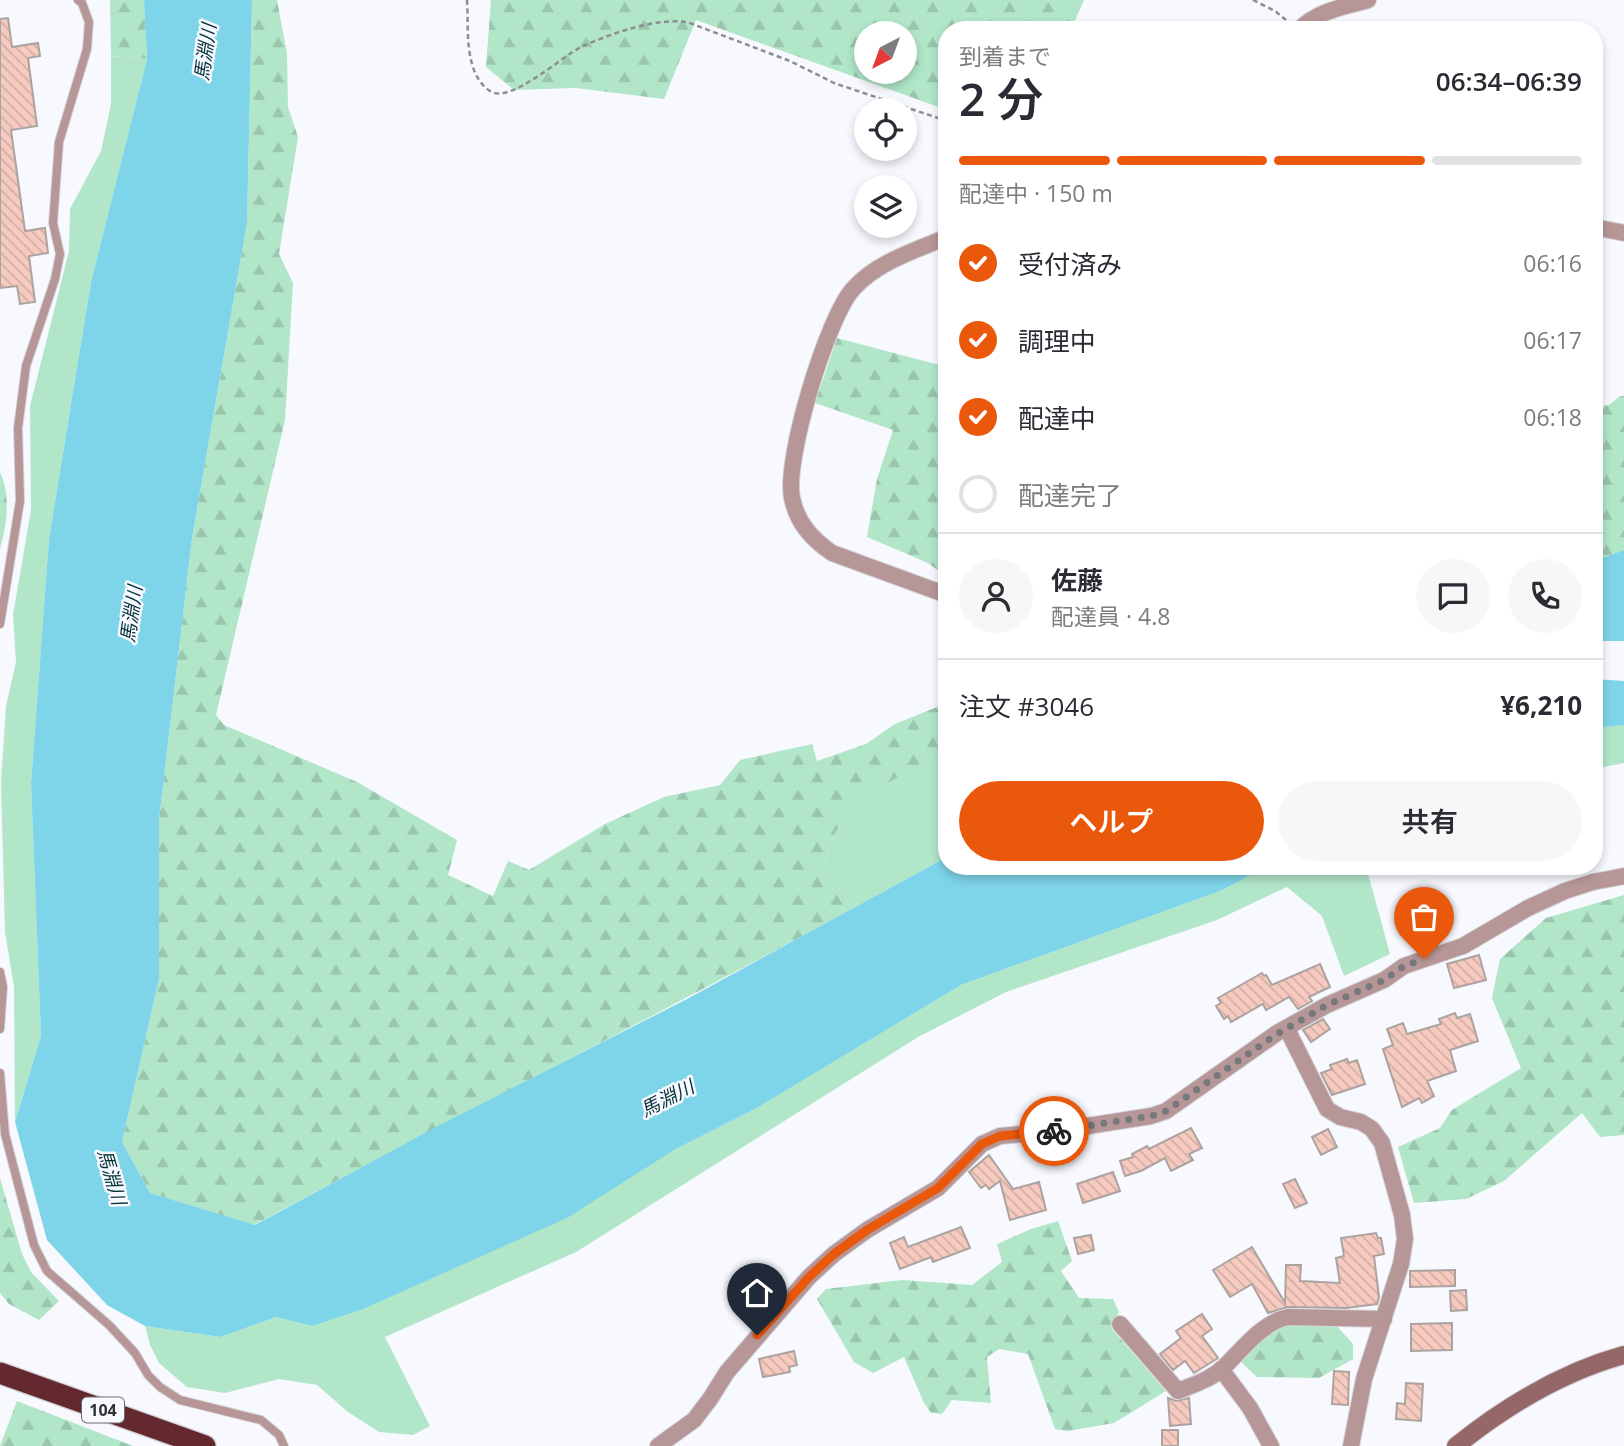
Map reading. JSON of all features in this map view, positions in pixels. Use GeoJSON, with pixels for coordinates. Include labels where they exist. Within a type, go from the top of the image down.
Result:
{"type":"FeatureCollection","features":[{"type":"Feature","properties":{"kind":"highway","name":"104"},"geometry":{"type":"LineString","coordinates":[[0,1373],[205,1446]]}},
{"type":"Feature","properties":{"kind":"main road"},"geometry":{"type":"LineString","coordinates":[[1456,1446],[1489,1420],[1531,1394],[1575,1373],[1624,1355]]}},
{"type":"Feature","properties":{"kind":"street"},"geometry":{"type":"LineString","coordinates":[[1309,21],[1323,13],[1368,0]]}},
{"type":"Feature","properties":{"kind":"street"},"geometry":{"type":"LineString","coordinates":[[1603,228],[1624,233]]}},
{"type":"Feature","properties":{"kind":"street"},"geometry":{"type":"LineString","coordinates":[[938,241],[892,260],[865,278],[843,303],[833,323],[810,389],[791,478],[791,495],[805,529],[832,553],[938,592]]}},
{"type":"Feature","properties":{"kind":"street"},"geometry":{"type":"LineString","coordinates":[[658,1446],[694,1420],[727,1372],[817,1269],[867,1230],[938,1188],[982,1144],[1000,1136],[1056,1131],[1151,1116],[1166,1111],[1327,1005],[1384,980],[1404,966],[1463,946],[1528,908],[1564,891],[1624,876]]}},
{"type":"Feature","properties":{"kind":"street"},"geometry":{"type":"LineString","coordinates":[[1287,1029],[1326,1109],[1340,1117],[1361,1122],[1372,1129],[1382,1143],[1402,1215],[1405,1239],[1401,1264],[1364,1379],[1351,1446]]}},
{"type":"Feature","properties":{"kind":"street"},"geometry":{"type":"LineString","coordinates":[[1120,1324],[1178,1391],[1221,1369],[1276,1320],[1288,1317],[1384,1319]]}},
{"type":"Feature","properties":{"kind":"street"},"geometry":{"type":"LineString","coordinates":[[1221,1369],[1250,1408],[1271,1446]]}},
{"type":"Feature","properties":{"kind":"lane"},"geometry":{"type":"LineString","coordinates":[[0,624],[20,501],[18,428],[26,366],[55,278],[60,254],[53,223],[59,142],[87,48],[89,22],[82,3],[78,0]]}},
{"type":"Feature","properties":{"kind":"lane"},"geometry":{"type":"LineString","coordinates":[[0,972],[3,987],[0,1029]]}},
{"type":"Feature","properties":{"kind":"lane"},"geometry":{"type":"LineString","coordinates":[[0,1073],[5,1134],[34,1245],[47,1271],[109,1325],[135,1353],[148,1375],[160,1387],[180,1400],[261,1420],[279,1435],[284,1446]]}},
{"type":"Feature","properties":{"kind":"path"},"geometry":{"type":"LineString","coordinates":[[467,0],[470,56],[477,77],[491,92],[503,95],[525,84],[579,48],[598,40],[674,20],[687,22],[790,61],[834,83],[938,118]]}},
{"type":"Feature","properties":{"kind":"path"},"geometry":{"type":"LineString","coordinates":[[1253,0],[1288,21]]}},
{"type":"Feature","properties":{"kind":"green space"},"geometry":{"type":"Polygon","coordinates":[[[110,0],[144,0],[147,59],[111,56],[110,0]]]}},
{"type":"Feature","properties":{"kind":"green space"},"geometry":{"type":"Polygon","coordinates":[[[252,0],[277,0],[287,54],[288,107],[298,137],[279,254],[293,283],[285,420],[216,715],[224,725],[357,782],[457,840],[448,875],[493,896],[508,861],[529,870],[605,824],[664,797],[720,785],[740,760],[812,744],[817,761],[866,744],[895,724],[938,707],[938,755],[853,802],[831,841],[824,864],[852,909],[254,1225],[150,1193],[122,1142],[159,979],[159,820],[192,538],[247,223],[252,0]]]}},
{"type":"Feature","properties":{"kind":"green space"},"geometry":{"type":"Polygon","coordinates":[[[491,0],[1084,0],[1075,21],[938,21],[938,107],[874,84],[917,84],[917,21],[854,21],[854,77],[696,20],[664,99],[576,88],[514,90],[486,67],[491,0]]]}},
{"type":"Feature","properties":{"kind":"green space"},"geometry":{"type":"Polygon","coordinates":[[[111,56],[147,59],[91,282],[49,539],[31,783],[41,1036],[15,1122],[14,987],[5,932],[1,783],[6,706],[16,662],[13,615],[31,510],[30,406],[69,251],[70,209],[101,151],[111,104],[111,56]]]}},
{"type":"Feature","properties":{"kind":"green space"},"geometry":{"type":"Polygon","coordinates":[[[837,338],[938,365],[938,570],[928,563],[867,537],[877,479],[893,430],[815,403],[837,338]]]}},
{"type":"Feature","properties":{"kind":"green space"},"geometry":{"type":"Polygon","coordinates":[[[1624,396],[1624,550],[1603,558],[1603,406],[1624,396]]]}},
{"type":"Feature","properties":{"kind":"green space"},"geometry":{"type":"Polygon","coordinates":[[[0,472],[6,491],[7,510],[0,549],[0,472]]]}},
{"type":"Feature","properties":{"kind":"green space"},"geometry":{"type":"Polygon","coordinates":[[[1624,725],[1624,763],[1603,767],[1603,727],[1624,725]]]}},
{"type":"Feature","properties":{"kind":"green space"},"geometry":{"type":"Polygon","coordinates":[[[938,755],[938,862],[852,909],[824,864],[831,841],[853,801],[938,755]]]}},
{"type":"Feature","properties":{"kind":"green space"},"geometry":{"type":"Polygon","coordinates":[[[1251,875],[1368,875],[1390,954],[1344,976],[1322,916],[1287,887],[1217,920],[1006,992],[918,1037],[576,1252],[385,1337],[430,1426],[413,1435],[379,1432],[348,1412],[317,1385],[279,1379],[225,1393],[187,1387],[159,1363],[150,1345],[145,1326],[221,1337],[276,1317],[312,1326],[757,1108],[961,985],[1220,891],[1251,875]]]}},
{"type":"Feature","properties":{"kind":"green space"},"geometry":{"type":"Polygon","coordinates":[[[1624,895],[1624,1135],[1600,1137],[1582,1113],[1504,1181],[1466,1199],[1414,1203],[1398,1147],[1440,1128],[1452,1110],[1521,1068],[1492,998],[1500,959],[1546,918],[1624,895]]]}},
{"type":"Feature","properties":{"kind":"green space"},"geometry":{"type":"Polygon","coordinates":[[[0,1178],[22,1254],[31,1272],[59,1301],[39,1320],[9,1304],[0,1293],[0,1178]]]}},
{"type":"Feature","properties":{"kind":"green space"},"geometry":{"type":"Polygon","coordinates":[[[1058,1221],[1072,1261],[1061,1271],[1079,1298],[1113,1299],[1119,1312],[1111,1328],[1166,1391],[1114,1423],[1068,1431],[1055,1429],[1028,1354],[999,1349],[987,1357],[991,1403],[952,1400],[942,1414],[931,1413],[904,1357],[873,1373],[854,1362],[817,1299],[826,1289],[902,1280],[972,1285],[1002,1262],[997,1244],[1058,1221]]]}},
{"type":"Feature","properties":{"kind":"green space"},"geometry":{"type":"Polygon","coordinates":[[[1284,1323],[1335,1324],[1353,1344],[1353,1359],[1319,1378],[1257,1377],[1240,1361],[1253,1344],[1284,1323]]]}},
{"type":"Feature","properties":{"kind":"green space"},"geometry":{"type":"Polygon","coordinates":[[[17,1401],[133,1446],[0,1446],[17,1401]]]}},
{"type":"Feature","properties":{"kind":"water","name":"馬淵川"},"geometry":{"type":"Polygon","coordinates":[[[144,0],[252,0],[247,223],[192,538],[159,820],[159,979],[122,1142],[150,1193],[255,1225],[438,1126],[687,999],[938,862],[938,875],[1251,875],[1220,891],[961,985],[757,1108],[677,1148],[567,1218],[363,1309],[312,1326],[276,1317],[221,1337],[145,1326],[107,1305],[47,1240],[15,1122],[41,1036],[31,783],[49,539],[91,282],[147,59],[144,0]]]}},
{"type":"Feature","properties":{"kind":"water"},"geometry":{"type":"Polygon","coordinates":[[[1624,550],[1624,641],[1603,641],[1603,558],[1624,550]]]}},
{"type":"Feature","properties":{"kind":"water"},"geometry":{"type":"Polygon","coordinates":[[[1603,680],[1624,681],[1624,725],[1603,727],[1603,680]]]}},
{"type":"Feature","properties":{"kind":"building"},"geometry":{"type":"Polygon","coordinates":[[[8,18],[12,47],[38,43],[40,56],[28,58],[37,126],[11,130],[25,231],[45,228],[48,253],[29,256],[35,302],[20,304],[17,286],[0,288],[0,19],[8,18]]]}},
{"type":"Feature","properties":{"kind":"building"},"geometry":{"type":"Polygon","coordinates":[[[1479,955],[1486,980],[1454,988],[1447,964],[1479,955]]]}},
{"type":"Feature","properties":{"kind":"building"},"geometry":{"type":"Polygon","coordinates":[[[1320,964],[1330,987],[1309,997],[1312,1001],[1298,1009],[1289,997],[1266,1010],[1263,1004],[1231,1022],[1228,1016],[1224,1019],[1216,1006],[1221,1003],[1218,998],[1262,973],[1272,985],[1320,964]]]}},
{"type":"Feature","properties":{"kind":"building"},"geometry":{"type":"Polygon","coordinates":[[[1455,1013],[1457,1018],[1470,1014],[1478,1041],[1450,1050],[1456,1071],[1427,1081],[1434,1096],[1422,1103],[1419,1098],[1402,1107],[1383,1049],[1393,1045],[1387,1029],[1403,1023],[1407,1034],[1441,1024],[1439,1019],[1455,1013]]]}},
{"type":"Feature","properties":{"kind":"building"},"geometry":{"type":"Polygon","coordinates":[[[1323,1019],[1330,1029],[1311,1042],[1303,1030],[1323,1019]]]}},
{"type":"Feature","properties":{"kind":"building"},"geometry":{"type":"Polygon","coordinates":[[[1347,1059],[1349,1063],[1357,1060],[1365,1084],[1332,1095],[1321,1073],[1332,1069],[1330,1065],[1347,1059]]]}},
{"type":"Feature","properties":{"kind":"building"},"geometry":{"type":"Polygon","coordinates":[[[1191,1128],[1202,1148],[1189,1154],[1193,1160],[1171,1171],[1165,1158],[1125,1176],[1120,1161],[1133,1157],[1132,1154],[1147,1146],[1149,1149],[1191,1128]]]}},
{"type":"Feature","properties":{"kind":"building"},"geometry":{"type":"Polygon","coordinates":[[[1328,1129],[1337,1147],[1321,1155],[1312,1137],[1328,1129]]]}},
{"type":"Feature","properties":{"kind":"building"},"geometry":{"type":"Polygon","coordinates":[[[989,1155],[1013,1189],[1039,1182],[1046,1210],[1010,1220],[1000,1181],[989,1189],[986,1185],[981,1188],[969,1172],[989,1155]]]}},
{"type":"Feature","properties":{"kind":"building"},"geometry":{"type":"Polygon","coordinates":[[[1113,1172],[1120,1191],[1083,1203],[1077,1184],[1113,1172]]]}},
{"type":"Feature","properties":{"kind":"building"},"geometry":{"type":"Polygon","coordinates":[[[1295,1179],[1307,1203],[1295,1208],[1283,1184],[1295,1179]]]}},
{"type":"Feature","properties":{"kind":"building"},"geometry":{"type":"Polygon","coordinates":[[[961,1227],[970,1248],[933,1262],[931,1257],[900,1269],[890,1243],[904,1237],[908,1247],[961,1227]]]}},
{"type":"Feature","properties":{"kind":"building"},"geometry":{"type":"Polygon","coordinates":[[[1376,1233],[1378,1238],[1381,1238],[1384,1254],[1374,1256],[1379,1297],[1377,1304],[1346,1308],[1288,1307],[1268,1313],[1252,1284],[1230,1297],[1213,1270],[1252,1247],[1285,1303],[1286,1265],[1301,1265],[1300,1281],[1340,1283],[1336,1258],[1344,1256],[1341,1238],[1376,1233]]]}},
{"type":"Feature","properties":{"kind":"building"},"geometry":{"type":"Polygon","coordinates":[[[1091,1235],[1094,1250],[1078,1254],[1074,1238],[1091,1235]]]}},
{"type":"Feature","properties":{"kind":"building"},"geometry":{"type":"Polygon","coordinates":[[[760,1268],[773,1302],[765,1312],[759,1299],[756,1301],[754,1295],[750,1297],[741,1275],[760,1268]]]}},
{"type":"Feature","properties":{"kind":"building"},"geometry":{"type":"Polygon","coordinates":[[[1455,1270],[1455,1286],[1410,1287],[1410,1271],[1455,1270]]]}},
{"type":"Feature","properties":{"kind":"building"},"geometry":{"type":"Polygon","coordinates":[[[1466,1290],[1467,1310],[1451,1311],[1450,1291],[1466,1290]]]}},
{"type":"Feature","properties":{"kind":"building"},"geometry":{"type":"Polygon","coordinates":[[[1202,1314],[1212,1329],[1202,1336],[1218,1358],[1194,1373],[1185,1361],[1173,1370],[1160,1354],[1181,1338],[1176,1331],[1202,1314]]]}},
{"type":"Feature","properties":{"kind":"building"},"geometry":{"type":"Polygon","coordinates":[[[1452,1323],[1452,1350],[1411,1351],[1411,1324],[1452,1323]]]}},
{"type":"Feature","properties":{"kind":"building"},"geometry":{"type":"Polygon","coordinates":[[[794,1351],[797,1365],[789,1367],[790,1372],[763,1377],[759,1359],[794,1351]]]}},
{"type":"Feature","properties":{"kind":"building"},"geometry":{"type":"Polygon","coordinates":[[[1334,1371],[1349,1372],[1348,1405],[1332,1404],[1334,1371]]]}},
{"type":"Feature","properties":{"kind":"building"},"geometry":{"type":"Polygon","coordinates":[[[1406,1383],[1423,1384],[1421,1421],[1396,1419],[1397,1403],[1405,1404],[1406,1383]]]}},
{"type":"Feature","properties":{"kind":"building"},"geometry":{"type":"Polygon","coordinates":[[[1168,1398],[1176,1401],[1189,1398],[1191,1424],[1170,1426],[1168,1398]]]}},
{"type":"Feature","properties":{"kind":"building"},"geometry":{"type":"Polygon","coordinates":[[[1162,1430],[1178,1430],[1178,1446],[1162,1446],[1162,1430]]]}},
{"type":"Feature","properties":{"kind":"way so far"},"geometry":{"type":"LineString","coordinates":[[1054,1131],[1151,1116],[1166,1111],[1277,1034],[1327,1005],[1384,980],[1404,966],[1424,959]]}},
{"type":"Feature","properties":{"kind":"route"},"geometry":{"type":"LineString","coordinates":[[757,1335],[809,1277],[834,1254],[867,1230],[938,1188],[982,1144],[1000,1136],[1054,1131]]}}]}
